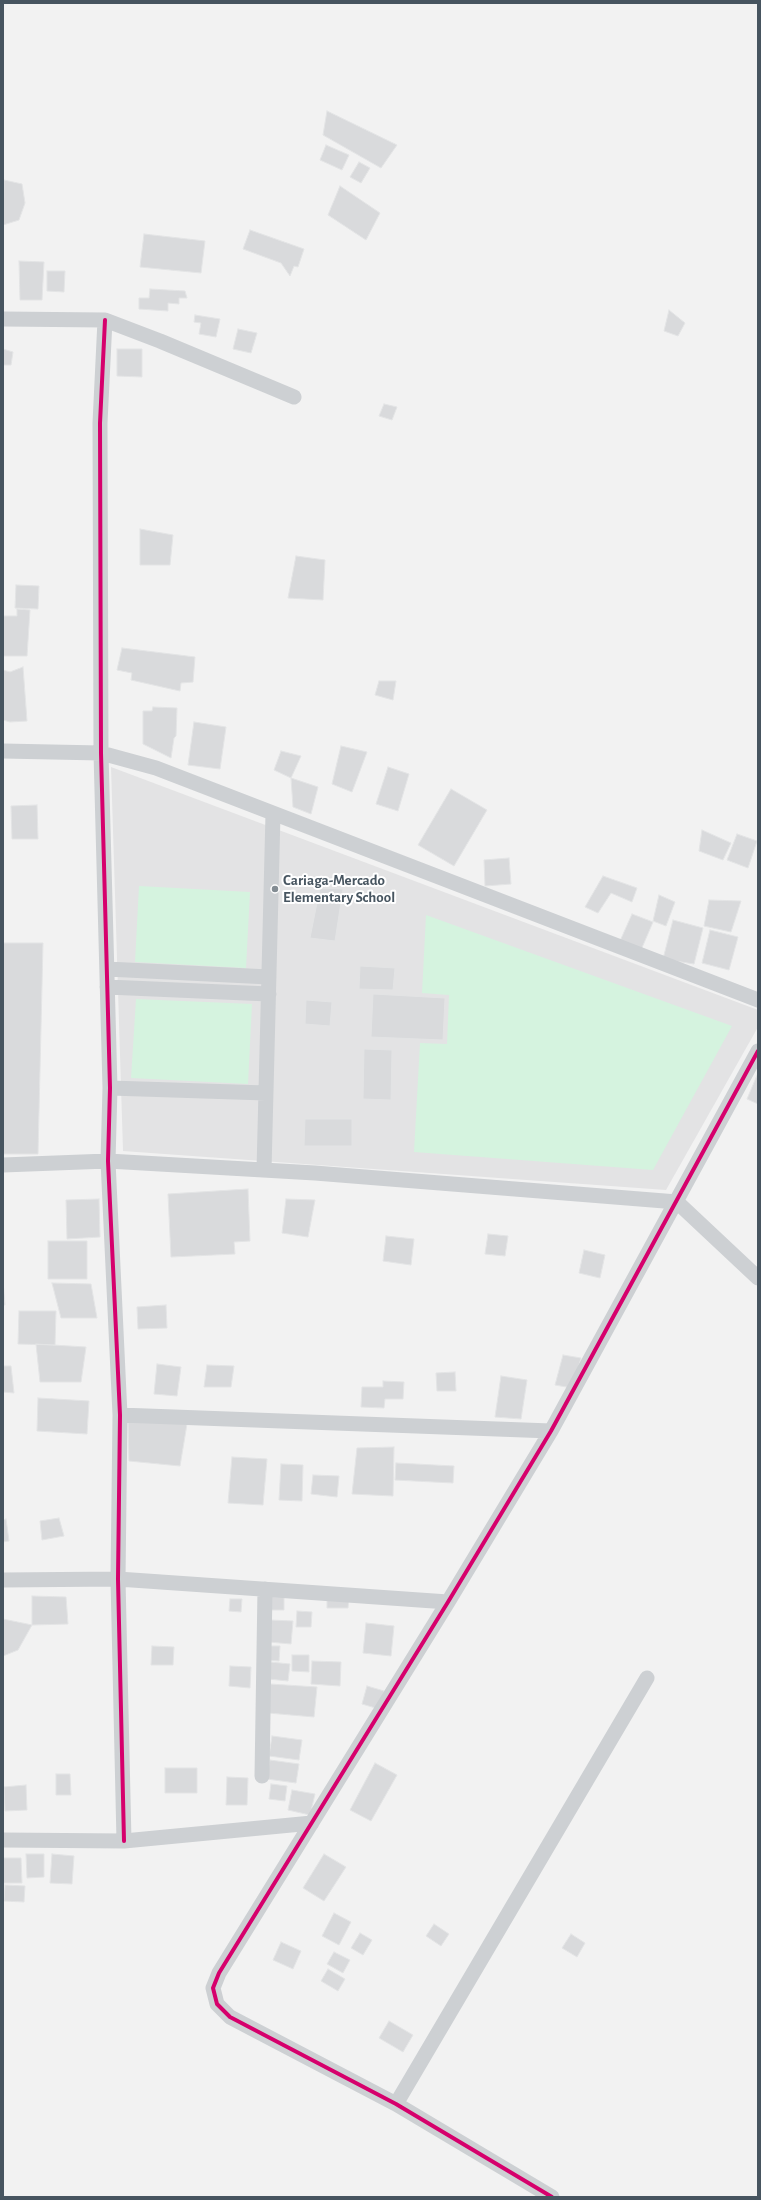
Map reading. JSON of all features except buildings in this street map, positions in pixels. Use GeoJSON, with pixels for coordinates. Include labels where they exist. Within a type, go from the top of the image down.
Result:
{"type":"FeatureCollection","features":[{"type":"Feature","properties":{"kind":"street"},"geometry":{"type":"LineString","coordinates":[[3,319],[105,320],[219,365],[294,397]]}},
{"type":"Feature","properties":{"kind":"street"},"geometry":{"type":"LineString","coordinates":[[105,320],[100,423],[101,753],[110,1088],[108,1161],[120,1414],[118,1579],[124,1841]]}},
{"type":"Feature","properties":{"kind":"street"},"geometry":{"type":"LineString","coordinates":[[3,751],[101,753],[156,768],[758,1000]]}},
{"type":"Feature","properties":{"kind":"street"},"geometry":{"type":"LineString","coordinates":[[264,1170],[273,814]]}},
{"type":"Feature","properties":{"kind":"street"},"geometry":{"type":"LineString","coordinates":[[107,969],[269,977]]}},
{"type":"Feature","properties":{"kind":"street"},"geometry":{"type":"LineString","coordinates":[[107,987],[268,994]]}},
{"type":"Feature","properties":{"kind":"street"},"geometry":{"type":"LineString","coordinates":[[552,2197],[396,2104],[230,2017],[217,2004],[214,1988],[219,1973],[448,1602],[551,1431],[758,1051]]}},
{"type":"Feature","properties":{"kind":"street"},"geometry":{"type":"LineString","coordinates":[[110,1088],[266,1093]]}},
{"type":"Feature","properties":{"kind":"street"},"geometry":{"type":"LineString","coordinates":[[3,1165],[108,1161],[264,1170],[677,1202],[758,1278]]}},
{"type":"Feature","properties":{"kind":"street"},"geometry":{"type":"LineString","coordinates":[[120,1414],[551,1431]]}},
{"type":"Feature","properties":{"kind":"street"},"geometry":{"type":"LineString","coordinates":[[3,1580],[118,1579],[448,1602]]}},
{"type":"Feature","properties":{"kind":"street"},"geometry":{"type":"LineString","coordinates":[[262,1776],[265,1589]]}},
{"type":"Feature","properties":{"kind":"street"},"geometry":{"type":"LineString","coordinates":[[396,2104],[647,1678]]}},
{"type":"Feature","properties":{"kind":"street"},"geometry":{"type":"LineString","coordinates":[[3,1840],[124,1841],[312,1823]]}},
{"type":"Feature","properties":{"kind":"shaded area","name":"Cariaga-Mercado Elementary School"},"geometry":{"type":"Polygon","coordinates":[[[111,767],[758,1010],[758,1027],[666,1190],[123,1151],[111,767]]]}},
{"type":"Feature","properties":{"kind":"green space"},"geometry":{"type":"Polygon","coordinates":[[[139,886],[250,892],[246,968],[135,962],[139,886]]]}},
{"type":"Feature","properties":{"kind":"green space"},"geometry":{"type":"Polygon","coordinates":[[[426,915],[732,1026],[653,1170],[414,1152],[420,1043],[447,1044],[449,995],[422,993],[426,915]]]}},
{"type":"Feature","properties":{"kind":"green space"},"geometry":{"type":"Polygon","coordinates":[[[136,999],[252,1004],[248,1084],[131,1078],[136,999]]]}},
{"type":"Feature","properties":{"kind":"cycle path"},"geometry":{"type":"LineString","coordinates":[[105,320],[100,423],[101,753],[110,1088],[108,1161],[120,1415],[118,1579],[124,1841]]}},
{"type":"Feature","properties":{"kind":"cycle path"},"geometry":{"type":"LineString","coordinates":[[552,2197],[396,2104],[230,2017],[217,2004],[213,1988],[219,1973],[448,1602],[551,1431],[758,1051]]}},
{"type":"Feature","properties":{"kind":"place","name":"Cariaga-Mercado Elementary School"},"geometry":{"type":"Point","coordinates":[275,889]}}]}
